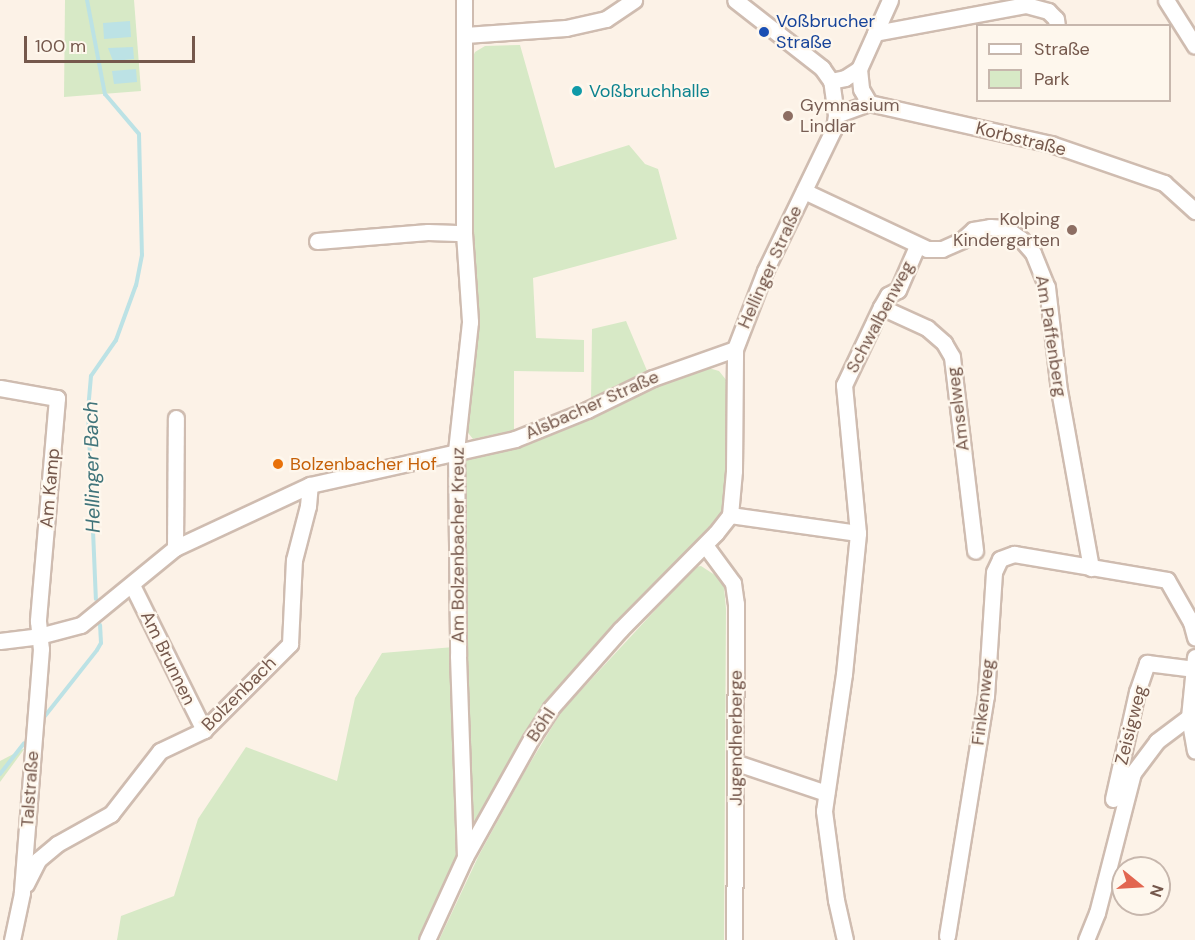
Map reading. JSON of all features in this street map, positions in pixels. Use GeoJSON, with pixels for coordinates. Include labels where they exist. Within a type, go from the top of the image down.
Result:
{"type":"FeatureCollection","features":[{"type":"Feature","properties":{"kind":"street","name":"Am Bolzenbacher Kreuz"},"geometry":{"type":"LineString","coordinates":[[464,0],[464,233],[470,322],[456,450],[458,656],[465,858]]}},
{"type":"Feature","properties":{"kind":"street"},"geometry":{"type":"LineString","coordinates":[[465,35],[566,28],[606,19],[634,0]]}},
{"type":"Feature","properties":{"kind":"street"},"geometry":{"type":"LineString","coordinates":[[735,0],[822,68],[832,88],[859,69]]}},
{"type":"Feature","properties":{"kind":"street"},"geometry":{"type":"LineString","coordinates":[[836,115],[869,103],[861,89],[859,69],[890,0]]}},
{"type":"Feature","properties":{"kind":"street"},"geometry":{"type":"LineString","coordinates":[[1166,0],[1195,46]]}},
{"type":"Feature","properties":{"kind":"street"},"geometry":{"type":"LineString","coordinates":[[874,33],[1026,5],[1048,11],[1056,19],[1057,24]]}},
{"type":"Feature","properties":{"kind":"street","name":"Hellinger Straße"},"geometry":{"type":"LineString","coordinates":[[730,515],[734,471],[735,349],[765,271],[834,128],[836,115],[832,88]]}},
{"type":"Feature","properties":{"kind":"street","name":"Korbstraße"},"geometry":{"type":"LineString","coordinates":[[869,103],[1051,144],[1164,183],[1195,212]]}},
{"type":"Feature","properties":{"kind":"street","name":"Am Paffenberg"},"geometry":{"type":"LineString","coordinates":[[804,191],[917,246],[942,249],[962,240],[973,230],[990,227],[1005,228],[1021,239],[1033,253],[1047,287],[1059,390],[1090,568]]}},
{"type":"Feature","properties":{"kind":"street"},"geometry":{"type":"LineString","coordinates":[[317,241],[429,232],[464,233]]}},
{"type":"Feature","properties":{"kind":"street","name":"Schwalbenweg"},"geometry":{"type":"LineString","coordinates":[[845,940],[824,811],[844,674],[858,533],[844,385],[881,307],[888,295],[898,290],[917,246]]}},
{"type":"Feature","properties":{"kind":"street","name":"Amselweg"},"geometry":{"type":"LineString","coordinates":[[881,307],[927,328],[944,343],[952,357],[975,551]]}},
{"type":"Feature","properties":{"kind":"street","name":"Alsbacher Straße"},"geometry":{"type":"LineString","coordinates":[[0,641],[39,636],[81,625],[175,548],[310,485],[456,450],[515,439],[587,410],[653,378],[735,349]]}},
{"type":"Feature","properties":{"kind":"street","name":"Am Kamp"},"geometry":{"type":"LineString","coordinates":[[0,388],[57,398],[39,636]]}},
{"type":"Feature","properties":{"kind":"street"},"geometry":{"type":"LineString","coordinates":[[175,548],[176,418]]}},
{"type":"Feature","properties":{"kind":"street","name":"Bolzenbach"},"geometry":{"type":"LineString","coordinates":[[22,893],[38,860],[57,844],[111,814],[160,751],[204,730],[290,644],[294,560],[308,506],[310,485]]}},
{"type":"Feature","properties":{"kind":"street"},"geometry":{"type":"LineString","coordinates":[[705,545],[730,515],[858,533]]}},
{"type":"Feature","properties":{"kind":"street","name":"Böhl"},"geometry":{"type":"LineString","coordinates":[[427,940],[465,858],[531,739],[551,708],[620,630],[705,545]]}},
{"type":"Feature","properties":{"kind":"street","name":"Jugendherberge"},"geometry":{"type":"LineString","coordinates":[[705,545],[733,582],[736,604],[737,763],[734,940]]}},
{"type":"Feature","properties":{"kind":"street","name":"Finkenweg"},"geometry":{"type":"LineString","coordinates":[[948,936],[986,696],[994,572],[1000,559],[1014,554],[1167,580],[1191,622],[1195,637]]}},
{"type":"Feature","properties":{"kind":"street","name":"Am Brunnen"},"geometry":{"type":"LineString","coordinates":[[132,585],[204,730]]}},
{"type":"Feature","properties":{"kind":"street","name":"Talstraße"},"geometry":{"type":"LineString","coordinates":[[12,940],[22,893],[41,649],[39,636]]}},
{"type":"Feature","properties":{"kind":"street"},"geometry":{"type":"LineString","coordinates":[[1195,657],[1189,717],[1195,750]]}},
{"type":"Feature","properties":{"kind":"street","name":"Zeisigweg"},"geometry":{"type":"LineString","coordinates":[[1113,799],[1137,692],[1147,663],[1195,669]]}},
{"type":"Feature","properties":{"kind":"street"},"geometry":{"type":"LineString","coordinates":[[1086,940],[1097,914],[1133,773],[1157,741],[1189,717]]}},
{"type":"Feature","properties":{"kind":"street"},"geometry":{"type":"LineString","coordinates":[[737,763],[826,793]]}},
{"type":"Feature","properties":{"kind":"green space"},"geometry":{"type":"Polygon","coordinates":[[[65,0],[134,0],[141,91],[64,97],[65,0]]]}},
{"type":"Feature","properties":{"kind":"green space"},"geometry":{"type":"Polygon","coordinates":[[[520,45],[555,168],[629,145],[645,164],[658,169],[677,239],[533,278],[536,338],[584,340],[584,372],[514,371],[514,430],[473,439],[465,429],[477,321],[472,214],[472,59],[475,52],[485,46],[520,45]]]}},
{"type":"Feature","properties":{"kind":"green space"},"geometry":{"type":"Polygon","coordinates":[[[626,321],[648,373],[591,401],[592,329],[626,321]]]}},
{"type":"Feature","properties":{"kind":"green space"},"geometry":{"type":"Polygon","coordinates":[[[705,367],[719,371],[727,381],[729,482],[723,515],[608,636],[475,831],[468,825],[466,779],[463,459],[705,367]]]}},
{"type":"Feature","properties":{"kind":"green space"},"geometry":{"type":"Polygon","coordinates":[[[701,566],[718,577],[724,587],[726,609],[724,940],[439,940],[479,855],[561,712],[695,567],[701,566]]]}},
{"type":"Feature","properties":{"kind":"green space"},"geometry":{"type":"Polygon","coordinates":[[[454,647],[461,853],[422,940],[117,940],[121,916],[174,896],[198,819],[246,747],[337,781],[355,698],[382,653],[454,647]]]}},
{"type":"Feature","properties":{"kind":"green space"},"geometry":{"type":"Polygon","coordinates":[[[25,748],[0,782],[0,761],[25,748]]]}},
{"type":"Feature","properties":{"kind":"water"},"geometry":{"type":"Polygon","coordinates":[[[130,21],[131,37],[104,39],[103,23],[130,21]]]}},
{"type":"Feature","properties":{"kind":"water"},"geometry":{"type":"Polygon","coordinates":[[[133,47],[134,59],[113,61],[108,48],[133,47]]]}},
{"type":"Feature","properties":{"kind":"water"},"geometry":{"type":"Polygon","coordinates":[[[136,69],[137,82],[114,84],[112,71],[136,69]]]}},
{"type":"Feature","properties":{"kind":"waterway","name":"Hellinger Bach"},"geometry":{"type":"LineString","coordinates":[[87,0],[105,94],[139,134],[142,255],[136,285],[116,340],[91,376],[88,411],[96,599]]}},
{"type":"Feature","properties":{"kind":"waterway","name":"Hellinger Bach"},"geometry":{"type":"LineString","coordinates":[[41,721],[97,650],[101,643],[100,625]]}},
{"type":"Feature","properties":{"kind":"waterway","name":"Hellinger Bach"},"geometry":{"type":"LineString","coordinates":[[0,774],[24,743]]}},
{"type":"Feature","properties":{"kind":"place","name":"Voßbrucher Straße"},"geometry":{"type":"Point","coordinates":[764,32]}},
{"type":"Feature","properties":{"kind":"place","name":"Voßbruchhalle"},"geometry":{"type":"Point","coordinates":[577,91]}},
{"type":"Feature","properties":{"kind":"place","name":"Gymnasium Lindlar"},"geometry":{"type":"Point","coordinates":[788,116]}},
{"type":"Feature","properties":{"kind":"place","name":"Kolping Kindergarten"},"geometry":{"type":"Point","coordinates":[1072,230]}},
{"type":"Feature","properties":{"kind":"place","name":"Bolzenbacher Hof"},"geometry":{"type":"Point","coordinates":[278,464]}}]}
